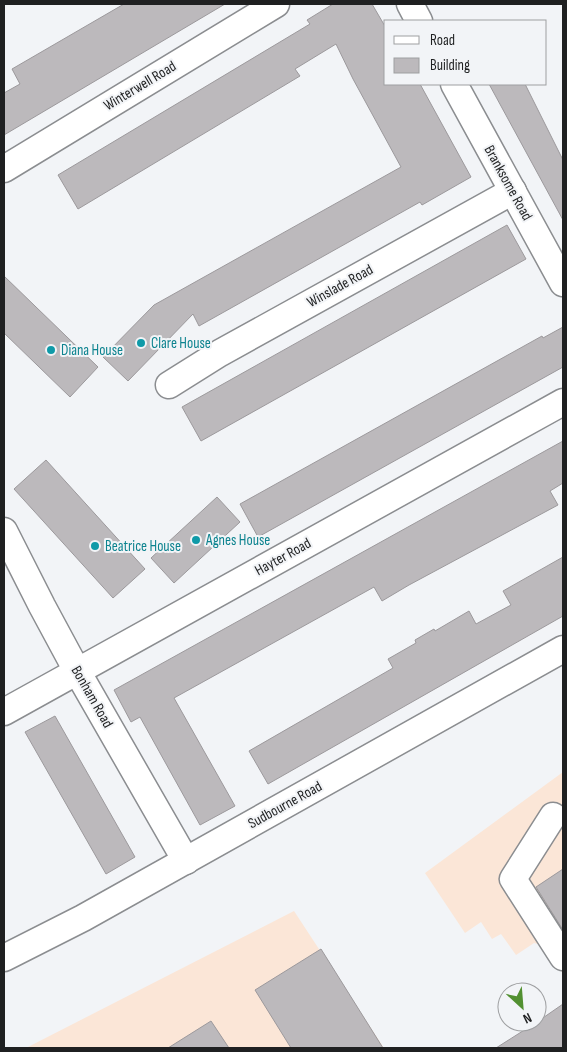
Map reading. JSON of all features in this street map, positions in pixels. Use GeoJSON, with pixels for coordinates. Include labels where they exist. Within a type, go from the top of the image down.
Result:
{"type":"FeatureCollection","features":[{"type":"Feature","properties":{"kind":"street","name":"Winterwell Road"},"geometry":{"type":"LineString","coordinates":[[4,169],[276,4]]}},
{"type":"Feature","properties":{"kind":"street"},"geometry":{"type":"LineString","coordinates":[[410,4],[418,20]]}},
{"type":"Feature","properties":{"kind":"street","name":"Branksome Road"},"geometry":{"type":"LineString","coordinates":[[455,85],[563,283]]}},
{"type":"Feature","properties":{"kind":"street","name":"Winslade Road"},"geometry":{"type":"LineString","coordinates":[[168,385],[220,353],[512,191]]}},
{"type":"Feature","properties":{"kind":"street","name":"Hayter Road"},"geometry":{"type":"LineString","coordinates":[[4,712],[563,402]]}},
{"type":"Feature","properties":{"kind":"street","name":"Bonham Road"},"geometry":{"type":"LineString","coordinates":[[4,531],[77,671],[186,861]]}},
{"type":"Feature","properties":{"kind":"street","name":"Sudbourne Road"},"geometry":{"type":"LineString","coordinates":[[4,958],[83,918],[563,649]]}},
{"type":"Feature","properties":{"kind":"street"},"geometry":{"type":"LineString","coordinates":[[553,816],[513,880],[563,957]]}},
{"type":"Feature","properties":{"kind":"shaded area"},"geometry":{"type":"Polygon","coordinates":[[[563,772],[563,974],[545,946],[534,943],[516,955],[501,934],[492,939],[481,922],[465,933],[425,873],[563,772]]]}},
{"type":"Feature","properties":{"kind":"shaded area"},"geometry":{"type":"Polygon","coordinates":[[[294,911],[384,1048],[26,1048],[294,911]]]}},
{"type":"Feature","properties":{"kind":"building"},"geometry":{"type":"Polygon","coordinates":[[[124,4],[225,4],[4,135],[4,93],[20,84],[12,69],[124,4]]]}},
{"type":"Feature","properties":{"kind":"building"},"geometry":{"type":"Polygon","coordinates":[[[333,4],[372,4],[384,25],[384,85],[421,85],[471,177],[422,205],[420,202],[199,326],[193,314],[128,381],[103,357],[154,305],[401,167],[336,44],[295,69],[300,76],[78,209],[58,175],[310,24],[307,20],[333,4]]]}},
{"type":"Feature","properties":{"kind":"building"},"geometry":{"type":"Polygon","coordinates":[[[490,85],[526,85],[563,160],[563,220],[490,85]]]}},
{"type":"Feature","properties":{"kind":"building"},"geometry":{"type":"Polygon","coordinates":[[[507,225],[526,259],[201,441],[182,407],[507,225]]]}},
{"type":"Feature","properties":{"kind":"building","name":"Diana House"},"geometry":{"type":"Polygon","coordinates":[[[4,276],[98,367],[70,397],[4,333],[4,276]]]}},
{"type":"Feature","properties":{"kind":"building"},"geometry":{"type":"Polygon","coordinates":[[[563,327],[563,367],[258,537],[240,504],[542,336],[543,338],[563,327]]]}},
{"type":"Feature","properties":{"kind":"building"},"geometry":{"type":"Polygon","coordinates":[[[563,441],[563,483],[550,491],[558,505],[382,601],[374,587],[174,698],[235,806],[200,825],[140,717],[131,722],[114,690],[563,441]]]}},
{"type":"Feature","properties":{"kind":"building","name":"Beatrice House"},"geometry":{"type":"Polygon","coordinates":[[[46,460],[145,569],[113,598],[14,489],[46,460]]]}},
{"type":"Feature","properties":{"kind":"building","name":"Agnes House"},"geometry":{"type":"Polygon","coordinates":[[[217,497],[240,522],[174,583],[151,558],[217,497]]]}},
{"type":"Feature","properties":{"kind":"building"},"geometry":{"type":"Polygon","coordinates":[[[563,557],[563,616],[268,784],[249,751],[393,668],[388,659],[416,643],[415,640],[434,629],[435,631],[469,611],[476,624],[511,605],[503,591],[563,557]]]}},
{"type":"Feature","properties":{"kind":"building"},"geometry":{"type":"Polygon","coordinates":[[[55,716],[135,857],[106,874],[25,732],[55,716]]]}},
{"type":"Feature","properties":{"kind":"building"},"geometry":{"type":"Polygon","coordinates":[[[563,869],[563,930],[536,887],[563,869]]]}},
{"type":"Feature","properties":{"kind":"building"},"geometry":{"type":"Polygon","coordinates":[[[321,949],[383,1048],[291,1048],[255,990],[321,949]]]}},
{"type":"Feature","properties":{"kind":"building"},"geometry":{"type":"Polygon","coordinates":[[[563,1004],[563,1048],[496,1048],[521,1032],[547,1032],[547,1015],[563,1004]]]}},
{"type":"Feature","properties":{"kind":"building"},"geometry":{"type":"Polygon","coordinates":[[[211,1021],[229,1048],[168,1048],[211,1021]]]}},
{"type":"Feature","properties":{"kind":"place","name":"Clare House"},"geometry":{"type":"Point","coordinates":[141,343]}},
{"type":"Feature","properties":{"kind":"place","name":"Diana House"},"geometry":{"type":"Point","coordinates":[51,350]}},
{"type":"Feature","properties":{"kind":"place","name":"Agnes House"},"geometry":{"type":"Point","coordinates":[196,540]}},
{"type":"Feature","properties":{"kind":"place","name":"Beatrice House"},"geometry":{"type":"Point","coordinates":[95,546]}}]}
